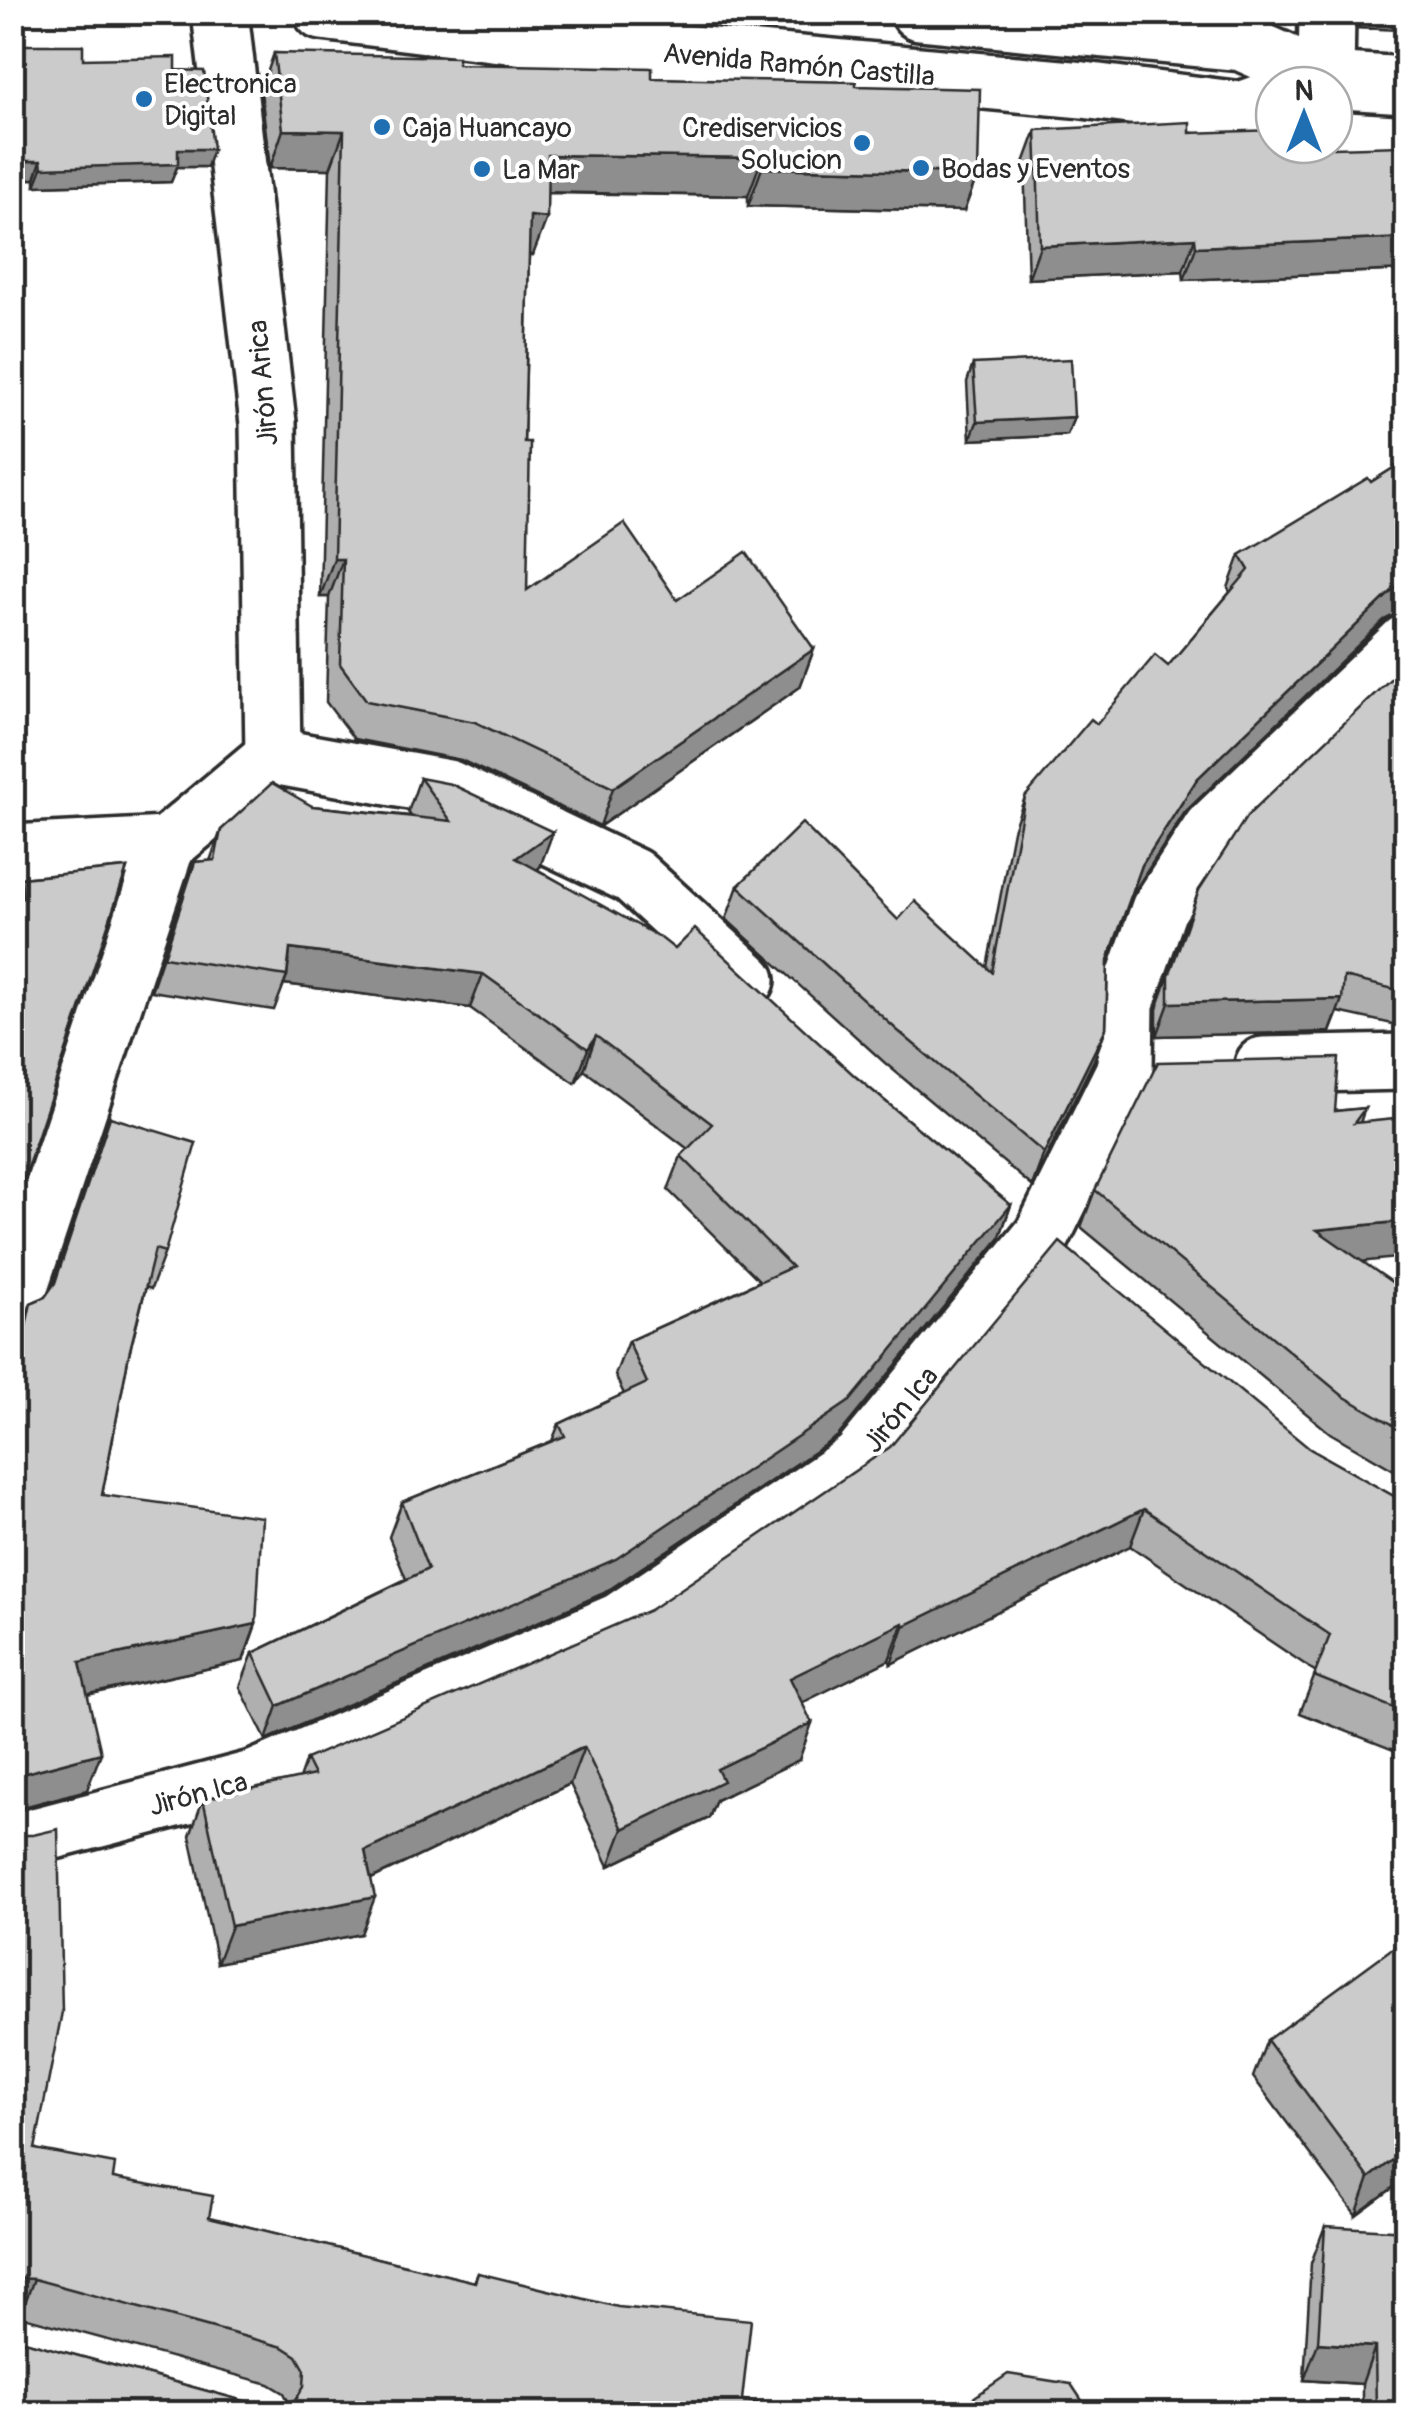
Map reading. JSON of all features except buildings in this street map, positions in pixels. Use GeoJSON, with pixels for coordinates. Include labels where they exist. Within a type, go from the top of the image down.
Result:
{"type":"FeatureCollection","features":[{"type":"Feature","properties":{"kind":"street","name":"Jirón Arica"},"geometry":{"type":"LineString","coordinates":[[220,12],[268,423],[273,756]]}},
{"type":"Feature","properties":{"kind":"street","name":"Avenida Ramón Castilla"},"geometry":{"type":"LineString","coordinates":[[322,12],[573,43],[1083,90],[1241,110],[1254,105]]}},
{"type":"Feature","properties":{"kind":"street"},"geometry":{"type":"LineString","coordinates":[[919,12],[1242,43],[1285,65]]}},
{"type":"Feature","properties":{"kind":"street"},"geometry":{"type":"LineString","coordinates":[[1321,65],[1327,12]]}},
{"type":"Feature","properties":{"kind":"street"},"geometry":{"type":"LineString","coordinates":[[1354,83],[1406,85]]}},
{"type":"Feature","properties":{"kind":"street","name":"Jirón Ica"},"geometry":{"type":"LineString","coordinates":[[12,1842],[256,1778],[619,1620],[859,1459],[1042,1236],[1165,1067],[1126,1003],[1159,909],[1211,829],[1406,643]]}},
{"type":"Feature","properties":{"kind":"street"},"geometry":{"type":"LineString","coordinates":[[12,1310],[167,845],[273,756],[448,788],[633,876],[778,1008]]}},
{"type":"Feature","properties":{"kind":"street"},"geometry":{"type":"LineString","coordinates":[[12,853],[167,845]]}},
{"type":"Feature","properties":{"kind":"street"},"geometry":{"type":"LineString","coordinates":[[1165,1067],[1406,1062]]}},
{"type":"Feature","properties":{"kind":"street"},"geometry":{"type":"LineString","coordinates":[[997,1198],[1087,1273]]}},
{"type":"Feature","properties":{"kind":"place","name":"Electronica Digital"},"geometry":{"type":"Point","coordinates":[144,99]}},
{"type":"Feature","properties":{"kind":"place","name":"Caja Huancayo"},"geometry":{"type":"Point","coordinates":[382,127]}},
{"type":"Feature","properties":{"kind":"place","name":"Crediservicios Solucion"},"geometry":{"type":"Point","coordinates":[862,143]}},
{"type":"Feature","properties":{"kind":"place","name":"Bodas y Eventos"},"geometry":{"type":"Point","coordinates":[921,168]}},
{"type":"Feature","properties":{"kind":"place","name":"La Mar"},"geometry":{"type":"Point","coordinates":[482,169]}}]}
